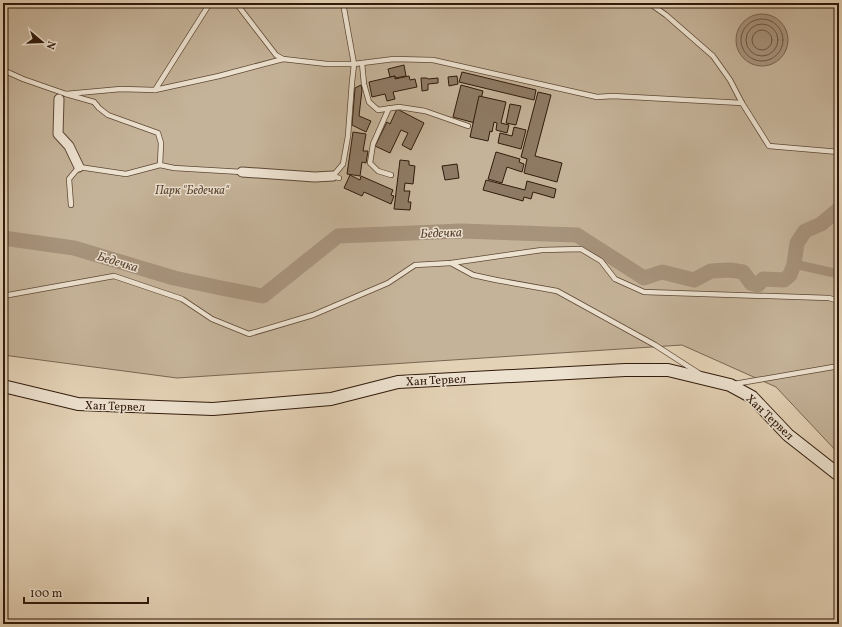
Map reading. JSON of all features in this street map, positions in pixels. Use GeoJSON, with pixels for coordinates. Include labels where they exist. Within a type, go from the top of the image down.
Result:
{"type":"FeatureCollection","features":[{"type":"Feature","properties":{"kind":"street"},"geometry":{"type":"LineString","coordinates":[[62,96],[58,134],[69,146],[79,167]]}},
{"type":"Feature","properties":{"kind":"street"},"geometry":{"type":"LineString","coordinates":[[242,172],[336,177]]}},
{"type":"Feature","properties":{"kind":"street","name":"Хан Тервел"},"geometry":{"type":"LineString","coordinates":[[3,386],[78,404],[214,409],[331,399],[398,382],[625,370],[668,370],[730,385],[752,397],[788,436],[839,475]]}},
{"type":"Feature","properties":{"kind":"lane"},"geometry":{"type":"LineString","coordinates":[[155,90],[210,3]]}},
{"type":"Feature","properties":{"kind":"lane"},"geometry":{"type":"LineString","coordinates":[[236,3],[276,55],[283,59]]}},
{"type":"Feature","properties":{"kind":"lane"},"geometry":{"type":"LineString","coordinates":[[336,177],[343,164],[348,136],[354,64],[344,3]]}},
{"type":"Feature","properties":{"kind":"lane"},"geometry":{"type":"LineString","coordinates":[[649,3],[666,14],[713,56],[730,80],[742,103],[769,146],[839,152]]}},
{"type":"Feature","properties":{"kind":"lane"},"geometry":{"type":"LineString","coordinates":[[62,96],[121,89],[155,90],[219,76],[283,59],[327,64],[354,64],[394,59],[433,60],[597,97],[613,96],[742,103]]}},
{"type":"Feature","properties":{"kind":"lane"},"geometry":{"type":"LineString","coordinates":[[362,63],[364,84],[369,102],[378,110],[399,107],[425,111],[468,126]]}},
{"type":"Feature","properties":{"kind":"lane"},"geometry":{"type":"LineString","coordinates":[[3,70],[62,96],[94,102],[108,115],[158,133],[161,143],[160,165]]}},
{"type":"Feature","properties":{"kind":"lane"},"geometry":{"type":"LineString","coordinates":[[389,108],[373,144],[370,163],[378,171],[391,175]]}},
{"type":"Feature","properties":{"kind":"lane"},"geometry":{"type":"LineString","coordinates":[[71,205],[69,179],[79,167],[126,174],[160,165],[174,168],[242,172]]}},
{"type":"Feature","properties":{"kind":"lane"},"geometry":{"type":"LineString","coordinates":[[3,296],[114,276],[182,300],[212,319],[249,334],[313,315],[388,283],[415,265],[451,263],[542,250],[581,249],[601,261],[615,279],[644,292],[829,298],[839,301]]}},
{"type":"Feature","properties":{"kind":"lane"},"geometry":{"type":"LineString","coordinates":[[451,263],[473,275],[557,291],[655,345],[710,380]]}},
{"type":"Feature","properties":{"kind":"lane"},"geometry":{"type":"LineString","coordinates":[[730,385],[839,366]]}},
{"type":"Feature","properties":{"kind":"green space","name":"Парк \"Бедечка\""},"geometry":{"type":"Polygon","coordinates":[[[3,3],[839,3],[839,454],[776,387],[682,345],[177,378],[3,355],[3,3]]]}},
{"type":"Feature","properties":{"kind":"water"},"geometry":{"type":"Polygon","coordinates":[[[762,14],[772,16],[780,22],[786,30],[788,40],[786,50],[780,58],[772,64],[762,66],[752,64],[744,58],[738,50],[736,40],[738,30],[744,22],[752,16],[762,14]]]}},
{"type":"Feature","properties":{"kind":"building"},"geometry":{"type":"Polygon","coordinates":[[[404,65],[406,76],[395,78],[395,76],[390,77],[388,69],[404,65]]]}},
{"type":"Feature","properties":{"kind":"building"},"geometry":{"type":"Polygon","coordinates":[[[462,72],[536,90],[534,100],[459,82],[462,72]]]}},
{"type":"Feature","properties":{"kind":"building"},"geometry":{"type":"Polygon","coordinates":[[[395,76],[395,79],[409,76],[410,80],[415,79],[417,87],[393,92],[395,99],[387,101],[385,94],[372,97],[369,82],[395,76]]]}},
{"type":"Feature","properties":{"kind":"building"},"geometry":{"type":"Polygon","coordinates":[[[457,76],[458,84],[449,86],[448,77],[457,76]]]}},
{"type":"Feature","properties":{"kind":"building"},"geometry":{"type":"Polygon","coordinates":[[[421,78],[438,78],[438,83],[428,84],[428,90],[422,91],[421,78]]]}},
{"type":"Feature","properties":{"kind":"building"},"geometry":{"type":"Polygon","coordinates":[[[361,85],[362,90],[359,116],[371,121],[366,132],[352,125],[355,88],[361,85]]]}},
{"type":"Feature","properties":{"kind":"building"},"geometry":{"type":"Polygon","coordinates":[[[461,85],[483,91],[475,123],[453,117],[461,85]]]}},
{"type":"Feature","properties":{"kind":"building"},"geometry":{"type":"Polygon","coordinates":[[[538,92],[551,95],[535,156],[562,163],[557,182],[524,173],[527,159],[521,157],[538,92]]]}},
{"type":"Feature","properties":{"kind":"building"},"geometry":{"type":"Polygon","coordinates":[[[479,96],[506,102],[501,123],[509,125],[507,133],[496,130],[497,123],[494,122],[488,141],[470,137],[479,96]]]}},
{"type":"Feature","properties":{"kind":"building"},"geometry":{"type":"Polygon","coordinates":[[[510,104],[521,106],[516,125],[506,123],[510,104]]]}},
{"type":"Feature","properties":{"kind":"building"},"geometry":{"type":"Polygon","coordinates":[[[397,109],[424,123],[411,150],[402,145],[408,133],[401,130],[390,153],[375,146],[387,122],[390,124],[397,109]]]}},
{"type":"Feature","properties":{"kind":"building"},"geometry":{"type":"Polygon","coordinates":[[[514,127],[526,130],[521,149],[498,143],[500,133],[512,136],[514,127]]]}},
{"type":"Feature","properties":{"kind":"building"},"geometry":{"type":"Polygon","coordinates":[[[353,132],[366,134],[363,151],[368,151],[366,163],[362,162],[360,176],[347,174],[353,132]]]}},
{"type":"Feature","properties":{"kind":"building"},"geometry":{"type":"Polygon","coordinates":[[[496,152],[520,159],[519,162],[524,164],[522,172],[507,167],[502,183],[488,179],[496,152]]]}},
{"type":"Feature","properties":{"kind":"building"},"geometry":{"type":"Polygon","coordinates":[[[400,160],[409,161],[409,165],[415,166],[413,184],[405,183],[404,191],[410,191],[408,202],[411,202],[410,210],[394,209],[400,160]]]}},
{"type":"Feature","properties":{"kind":"building"},"geometry":{"type":"Polygon","coordinates":[[[457,164],[459,178],[445,180],[442,166],[457,164]]]}},
{"type":"Feature","properties":{"kind":"building"},"geometry":{"type":"Polygon","coordinates":[[[350,175],[360,180],[361,176],[393,190],[391,195],[394,196],[391,204],[364,192],[362,196],[344,188],[350,175]]]}},
{"type":"Feature","properties":{"kind":"building"},"geometry":{"type":"Polygon","coordinates":[[[486,180],[525,190],[527,181],[556,189],[554,198],[533,192],[531,199],[524,197],[523,201],[483,190],[486,180]]]}},
{"type":"Feature","properties":{"kind":"waterway","name":"Бедечка"},"geometry":{"type":"LineString","coordinates":[[3,238],[74,248],[174,278],[263,296],[338,236],[461,231],[577,235],[644,278],[662,272],[694,280],[711,271],[730,270],[743,272],[751,283],[758,285],[763,279],[784,280],[790,275],[794,264],[797,243],[805,231],[821,224],[839,209]]}},
{"type":"Feature","properties":{"kind":"waterway"},"geometry":{"type":"LineString","coordinates":[[794,264],[839,274]]}}]}
